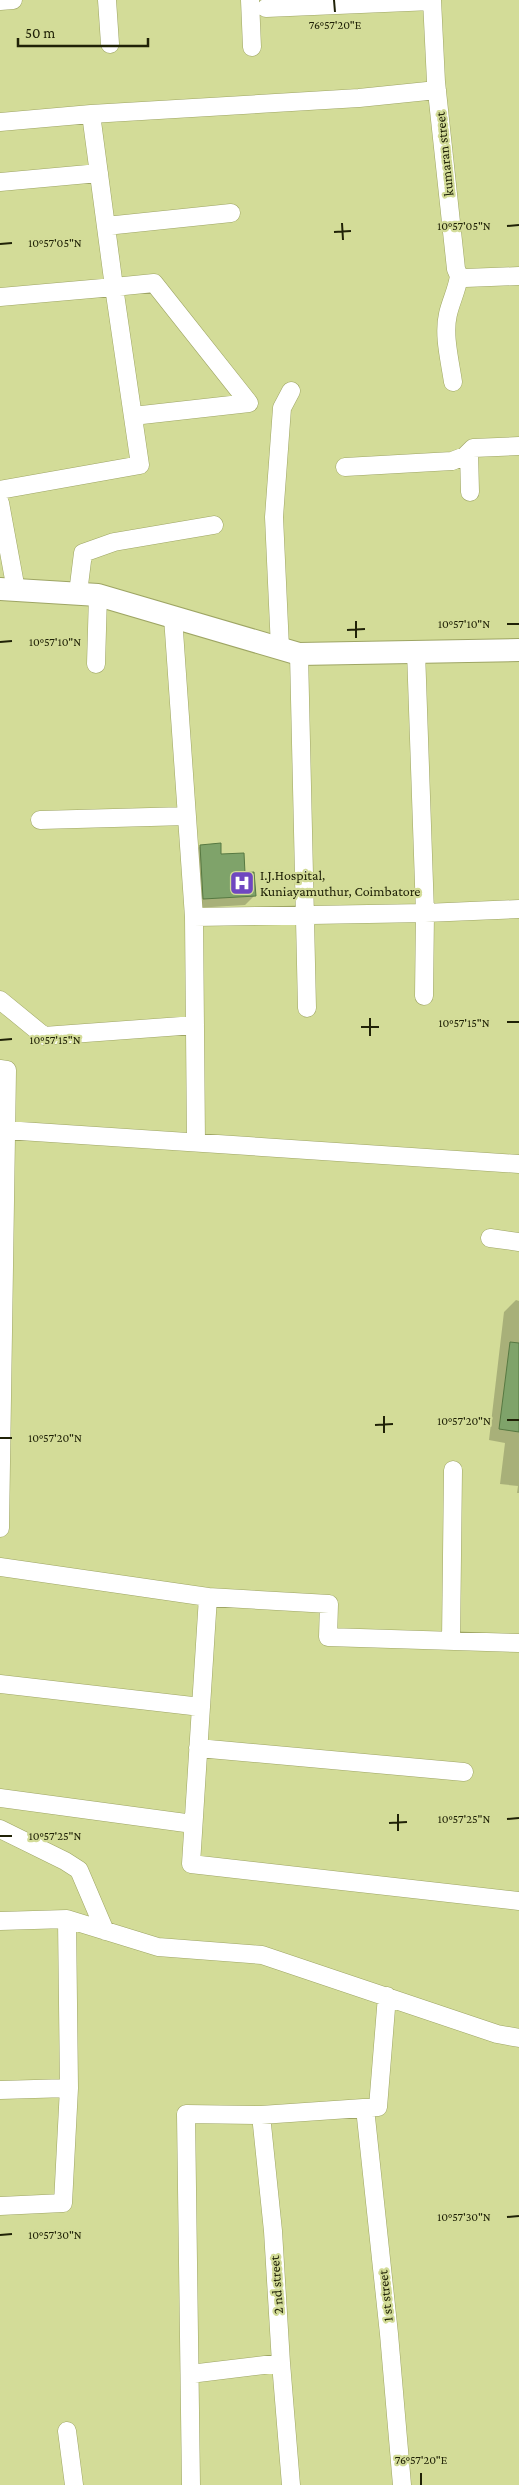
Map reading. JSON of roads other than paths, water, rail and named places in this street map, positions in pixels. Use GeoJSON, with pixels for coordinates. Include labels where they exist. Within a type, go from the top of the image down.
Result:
{"type":"FeatureCollection","features":[{"type":"Feature","properties":{"kind":"street"},"geometry":{"type":"LineString","coordinates":[[0,1],[13,0]]}},
{"type":"Feature","properties":{"kind":"street"},"geometry":{"type":"LineString","coordinates":[[107,0],[110,44]]}},
{"type":"Feature","properties":{"kind":"street"},"geometry":{"type":"LineString","coordinates":[[250,0],[252,47]]}},
{"type":"Feature","properties":{"kind":"street"},"geometry":{"type":"LineString","coordinates":[[266,8],[432,1]]}},
{"type":"Feature","properties":{"kind":"street","name":"kumaran street"},"geometry":{"type":"LineString","coordinates":[[432,1],[437,90],[456,269],[459,276]]}},
{"type":"Feature","properties":{"kind":"street"},"geometry":{"type":"LineString","coordinates":[[0,122],[91,114],[359,98],[437,90]]}},
{"type":"Feature","properties":{"kind":"street"},"geometry":{"type":"LineString","coordinates":[[0,490],[140,465],[91,114]]}},
{"type":"Feature","properties":{"kind":"street"},"geometry":{"type":"LineString","coordinates":[[0,182],[99,173]]}},
{"type":"Feature","properties":{"kind":"street"},"geometry":{"type":"LineString","coordinates":[[106,226],[231,212]]}},
{"type":"Feature","properties":{"kind":"street"},"geometry":{"type":"LineString","coordinates":[[453,382],[446,327],[448,315],[457,292],[459,276],[465,278],[519,276]]}},
{"type":"Feature","properties":{"kind":"street"},"geometry":{"type":"LineString","coordinates":[[0,297],[154,283],[249,404],[133,416]]}},
{"type":"Feature","properties":{"kind":"street"},"geometry":{"type":"LineString","coordinates":[[291,390],[282,408],[274,517],[289,651],[305,915],[307,1008]]}},
{"type":"Feature","properties":{"kind":"street"},"geometry":{"type":"LineString","coordinates":[[345,467],[452,461],[469,453],[473,448],[519,446]]}},
{"type":"Feature","properties":{"kind":"street"},"geometry":{"type":"LineString","coordinates":[[469,453],[470,492]]}},
{"type":"Feature","properties":{"kind":"street"},"geometry":{"type":"LineString","coordinates":[[0,503],[8,589],[88,594],[289,651],[519,650]]}},
{"type":"Feature","properties":{"kind":"street"},"geometry":{"type":"LineString","coordinates":[[96,664],[83,554],[114,542],[214,524]]}},
{"type":"Feature","properties":{"kind":"street"},"geometry":{"type":"LineString","coordinates":[[173,617],[194,916],[196,1142]]}},
{"type":"Feature","properties":{"kind":"street"},"geometry":{"type":"LineString","coordinates":[[416,651],[425,913],[424,996]]}},
{"type":"Feature","properties":{"kind":"street"},"geometry":{"type":"LineString","coordinates":[[40,820],[187,816]]}},
{"type":"Feature","properties":{"kind":"street"},"geometry":{"type":"LineString","coordinates":[[194,916],[425,913],[519,909]]}},
{"type":"Feature","properties":{"kind":"street"},"geometry":{"type":"LineString","coordinates":[[0,1000],[44,1036],[195,1025]]}},
{"type":"Feature","properties":{"kind":"street"},"geometry":{"type":"LineString","coordinates":[[0,1069],[7,1070],[2,1207],[0,1528]]}},
{"type":"Feature","properties":{"kind":"street"},"geometry":{"type":"LineString","coordinates":[[6,1130],[519,1164]]}},
{"type":"Feature","properties":{"kind":"street"},"geometry":{"type":"LineString","coordinates":[[490,1238],[519,1242]]}},
{"type":"Feature","properties":{"kind":"street"},"geometry":{"type":"LineString","coordinates":[[451,1641],[453,1470]]}},
{"type":"Feature","properties":{"kind":"street"},"geometry":{"type":"LineString","coordinates":[[0,1566],[208,1597],[329,1604],[328,1637],[519,1643]]}},
{"type":"Feature","properties":{"kind":"street"},"geometry":{"type":"LineString","coordinates":[[208,1597],[191,1864],[519,1901]]}},
{"type":"Feature","properties":{"kind":"street"},"geometry":{"type":"LineString","coordinates":[[0,1684],[201,1706]]}},
{"type":"Feature","properties":{"kind":"street"},"geometry":{"type":"LineString","coordinates":[[198,1748],[464,1772]]}},
{"type":"Feature","properties":{"kind":"street"},"geometry":{"type":"LineString","coordinates":[[0,1798],[193,1824]]}},
{"type":"Feature","properties":{"kind":"street"},"geometry":{"type":"LineString","coordinates":[[0,1829],[65,1861],[79,1870],[105,1931]]}},
{"type":"Feature","properties":{"kind":"street"},"geometry":{"type":"LineString","coordinates":[[0,2206],[63,2203],[69,2088],[67,1919]]}},
{"type":"Feature","properties":{"kind":"street"},"geometry":{"type":"LineString","coordinates":[[0,1921],[67,1919],[158,1947],[262,1955],[498,2034],[519,2038]]}},
{"type":"Feature","properties":{"kind":"street"},"geometry":{"type":"LineString","coordinates":[[191,2485],[186,2114],[261,2115],[378,2107],[387,1996]]}},
{"type":"Feature","properties":{"kind":"street"},"geometry":{"type":"LineString","coordinates":[[0,2090],[69,2088]]}},
{"type":"Feature","properties":{"kind":"street","name":"1 st street"},"geometry":{"type":"LineString","coordinates":[[365,2108],[390,2334],[402,2485]]}},
{"type":"Feature","properties":{"kind":"street","name":"2 nd street"},"geometry":{"type":"LineString","coordinates":[[261,2115],[273,2231],[291,2485]]}},
{"type":"Feature","properties":{"kind":"street"},"geometry":{"type":"LineString","coordinates":[[190,2374],[281,2363]]}},
{"type":"Feature","properties":{"kind":"street"},"geometry":{"type":"LineString","coordinates":[[67,2431],[74,2485]]}},
{"type":"Feature","properties":{"kind":"place","name":"I.J.Hospital, Kuniayamuthur, Coimbatore"},"geometry":{"type":"Point","coordinates":[242,883]}}]}
